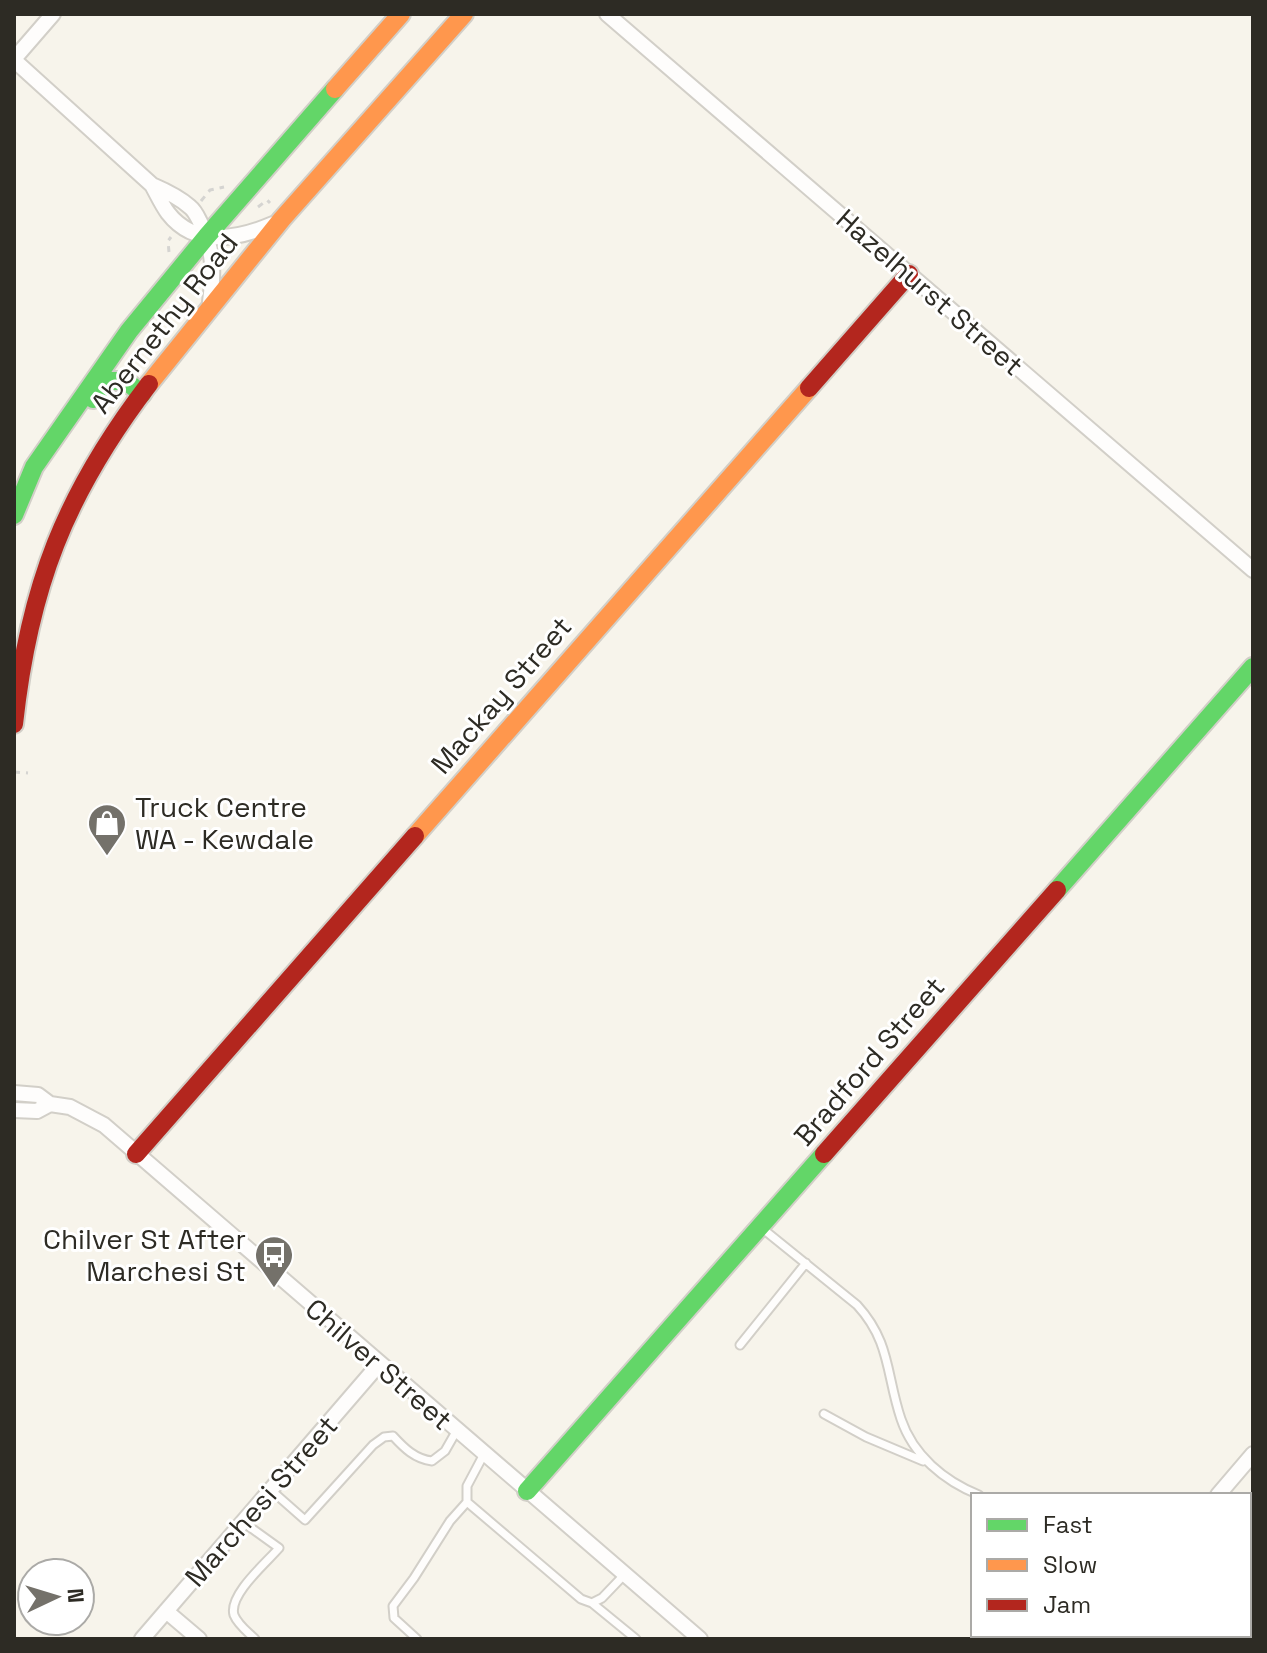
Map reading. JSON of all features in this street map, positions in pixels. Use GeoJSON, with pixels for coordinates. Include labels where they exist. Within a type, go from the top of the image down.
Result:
{"type":"FeatureCollection","features":[{"type":"Feature","properties":{"kind":"street"},"geometry":{"type":"LineString","coordinates":[[53,14],[14,60],[152,185],[194,209],[207,236],[213,259],[209,308]]}},
{"type":"Feature","properties":{"kind":"street","name":"Abernethy Road"},"geometry":{"type":"LineString","coordinates":[[14,515],[34,467],[129,331],[207,236],[401,14]]}},
{"type":"Feature","properties":{"kind":"street","name":"Abernethy Road"},"geometry":{"type":"LineString","coordinates":[[14,724],[24,649],[54,544],[78,491],[108,440],[283,218],[464,14]]}},
{"type":"Feature","properties":{"kind":"street","name":"Hazelhurst Street"},"geometry":{"type":"LineString","coordinates":[[607,14],[1253,570]]}},
{"type":"Feature","properties":{"kind":"street"},"geometry":{"type":"LineString","coordinates":[[152,185],[168,213],[185,230],[207,236],[232,238],[283,218]]}},
{"type":"Feature","properties":{"kind":"street","name":"Mackay Street"},"geometry":{"type":"LineString","coordinates":[[136,1154],[909,274]]}},
{"type":"Feature","properties":{"kind":"street"},"geometry":{"type":"LineString","coordinates":[[71,415],[91,401],[107,381],[126,381],[142,394]]}},
{"type":"Feature","properties":{"kind":"street","name":"Bradford Street"},"geometry":{"type":"LineString","coordinates":[[527,1491],[1253,667]]}},
{"type":"Feature","properties":{"kind":"street","name":"Chilver Street"},"geometry":{"type":"LineString","coordinates":[[14,1093],[38,1095],[50,1104],[70,1107],[104,1125],[700,1639]]}},
{"type":"Feature","properties":{"kind":"street","name":"Chilver Street"},"geometry":{"type":"LineString","coordinates":[[14,1110],[37,1111],[50,1104]]}},
{"type":"Feature","properties":{"kind":"street","name":"Marchesi Street"},"geometry":{"type":"LineString","coordinates":[[142,1639],[380,1363]]}},
{"type":"Feature","properties":{"kind":"street"},"geometry":{"type":"LineString","coordinates":[[1220,1493],[1253,1454]]}},
{"type":"Feature","properties":{"kind":"street"},"geometry":{"type":"LineString","coordinates":[[166,1611],[199,1639]]}},
{"type":"Feature","properties":{"kind":"lane"},"geometry":{"type":"LineString","coordinates":[[760,1227],[869,1318],[882,1341],[901,1420],[926,1462]]}},
{"type":"Feature","properties":{"kind":"lane"},"geometry":{"type":"LineString","coordinates":[[740,1345],[806,1263]]}},
{"type":"Feature","properties":{"kind":"lane"},"geometry":{"type":"LineString","coordinates":[[824,1414],[866,1437],[926,1462],[975,1493]]}},
{"type":"Feature","properties":{"kind":"lane"},"geometry":{"type":"LineString","coordinates":[[271,1490],[305,1520],[373,1445],[384,1437],[393,1436],[422,1460],[432,1461],[445,1451],[457,1430]]}},
{"type":"Feature","properties":{"kind":"lane"},"geometry":{"type":"LineString","coordinates":[[417,1639],[394,1618],[393,1606],[450,1521],[467,1502],[467,1486],[484,1454]]}},
{"type":"Feature","properties":{"kind":"lane"},"geometry":{"type":"LineString","coordinates":[[467,1502],[581,1599],[592,1603],[636,1639]]}},
{"type":"Feature","properties":{"kind":"lane"},"geometry":{"type":"LineString","coordinates":[[243,1522],[279,1548],[242,1588],[235,1601],[233,1613],[241,1627],[255,1639]]}},
{"type":"Feature","properties":{"kind":"lane"},"geometry":{"type":"LineString","coordinates":[[592,1603],[602,1598],[625,1574]]}},
{"type":"Feature","properties":{"kind":"path"},"geometry":{"type":"LineString","coordinates":[[243,195],[259,208],[267,200],[283,218]]}},
{"type":"Feature","properties":{"kind":"path"},"geometry":{"type":"LineString","coordinates":[[14,772],[28,773]]}},
{"type":"Feature","properties":{"kind":"traffic: fast"},"geometry":{"type":"LineString","coordinates":[[14,515],[34,467],[129,331],[335,89]]}},
{"type":"Feature","properties":{"kind":"traffic: fast"},"geometry":{"type":"LineString","coordinates":[[93,399],[107,381],[126,381],[142,394]]}},
{"type":"Feature","properties":{"kind":"traffic: fast"},"geometry":{"type":"LineString","coordinates":[[1057,890],[1253,667]]}},
{"type":"Feature","properties":{"kind":"traffic: fast"},"geometry":{"type":"LineString","coordinates":[[527,1491],[824,1154]]}},
{"type":"Feature","properties":{"kind":"traffic: slow"},"geometry":{"type":"LineString","coordinates":[[335,89],[401,14]]}},
{"type":"Feature","properties":{"kind":"traffic: slow"},"geometry":{"type":"LineString","coordinates":[[149,384],[282,219],[464,14]]}},
{"type":"Feature","properties":{"kind":"traffic: slow"},"geometry":{"type":"LineString","coordinates":[[415,836],[809,388]]}},
{"type":"Feature","properties":{"kind":"traffic: jam"},"geometry":{"type":"LineString","coordinates":[[809,388],[909,274]]}},
{"type":"Feature","properties":{"kind":"traffic: jam"},"geometry":{"type":"LineString","coordinates":[[14,724],[30,629],[56,544],[95,464],[149,384]]}},
{"type":"Feature","properties":{"kind":"traffic: jam"},"geometry":{"type":"LineString","coordinates":[[136,1154],[415,836]]}},
{"type":"Feature","properties":{"kind":"traffic: jam"},"geometry":{"type":"LineString","coordinates":[[824,1154],[1057,890]]}},
{"type":"Feature","properties":{"kind":"place","name":"Truck Centre WA - Kewdale"},"geometry":{"type":"Point","coordinates":[107,857]}},
{"type":"Feature","properties":{"kind":"place","name":"Chilver St After Marchesi St"},"geometry":{"type":"Point","coordinates":[274,1289]}}]}
